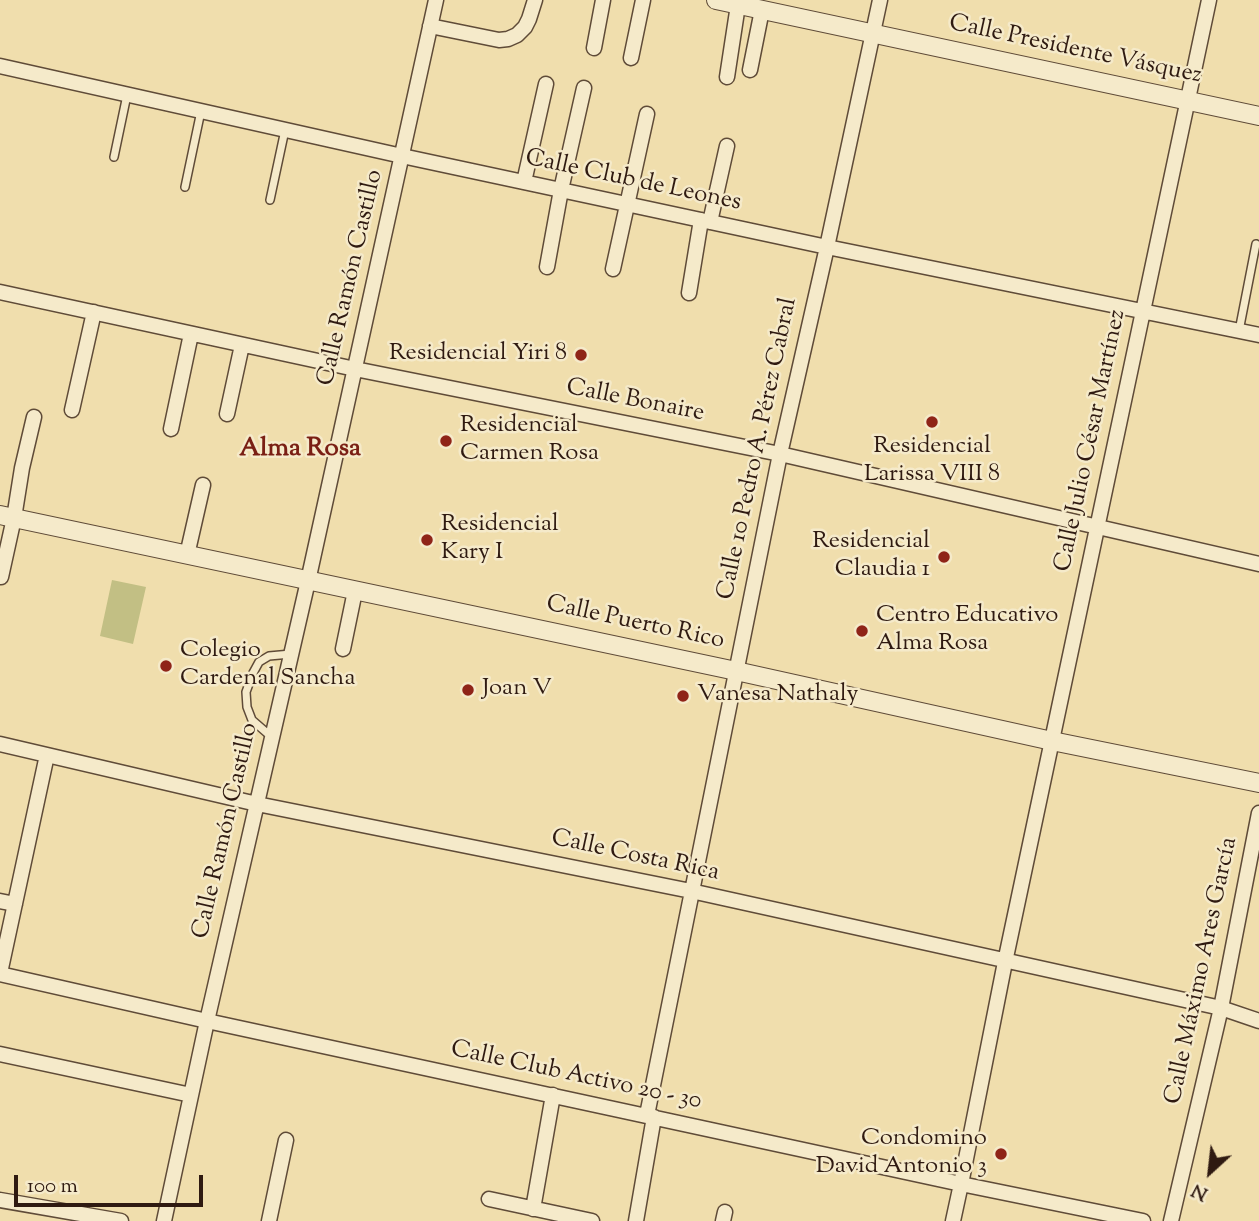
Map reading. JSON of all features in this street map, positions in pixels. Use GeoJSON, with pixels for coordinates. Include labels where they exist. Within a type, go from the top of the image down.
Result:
{"type":"FeatureCollection","features":[{"type":"Feature","properties":{"kind":"street","name":"Calle Ramón Castillo"},"geometry":{"type":"LineString","coordinates":[[164,1221],[436,0]]}},
{"type":"Feature","properties":{"kind":"street"},"geometry":{"type":"LineString","coordinates":[[430,26],[499,40],[508,39],[525,27],[535,0]]}},
{"type":"Feature","properties":{"kind":"street"},"geometry":{"type":"LineString","coordinates":[[594,48],[603,0]]}},
{"type":"Feature","properties":{"kind":"street"},"geometry":{"type":"LineString","coordinates":[[631,58],[643,0]]}},
{"type":"Feature","properties":{"kind":"street","name":"Calle Presidente Vásquez"},"geometry":{"type":"LineString","coordinates":[[716,0],[1259,116]]}},
{"type":"Feature","properties":{"kind":"street","name":"Calle 10 Pedro A. Pérez Cabral"},"geometry":{"type":"LineString","coordinates":[[636,1221],[651,1116],[691,891],[780,454],[880,0]]}},
{"type":"Feature","properties":{"kind":"street","name":"Calle Julio César Martínez"},"geometry":{"type":"LineString","coordinates":[[953,1221],[1005,962],[1209,0]]}},
{"type":"Feature","properties":{"kind":"street"},"geometry":{"type":"LineString","coordinates":[[727,78],[738,5]]}},
{"type":"Feature","properties":{"kind":"street"},"geometry":{"type":"LineString","coordinates":[[750,70],[762,10]]}},
{"type":"Feature","properties":{"kind":"street","name":"Calle Club de Leones"},"geometry":{"type":"LineString","coordinates":[[0,66],[827,247],[1259,335]]}},
{"type":"Feature","properties":{"kind":"street"},"geometry":{"type":"LineString","coordinates":[[524,182],[546,84]]}},
{"type":"Feature","properties":{"kind":"street"},"geometry":{"type":"LineString","coordinates":[[547,267],[584,88]]}},
{"type":"Feature","properties":{"kind":"street"},"geometry":{"type":"LineString","coordinates":[[613,269],[647,114]]}},
{"type":"Feature","properties":{"kind":"street"},"geometry":{"type":"LineString","coordinates":[[689,293],[727,146]]}},
{"type":"Feature","properties":{"kind":"street","name":"Calle Bonaire"},"geometry":{"type":"LineString","coordinates":[[0,292],[355,369],[780,454],[1259,564]]}},
{"type":"Feature","properties":{"kind":"street"},"geometry":{"type":"LineString","coordinates":[[72,410],[94,312]]}},
{"type":"Feature","properties":{"kind":"street"},"geometry":{"type":"LineString","coordinates":[[171,429],[191,334]]}},
{"type":"Feature","properties":{"kind":"street"},"geometry":{"type":"LineString","coordinates":[[227,414],[242,345]]}},
{"type":"Feature","properties":{"kind":"street"},"geometry":{"type":"LineString","coordinates":[[1,577],[7,517],[34,417]]}},
{"type":"Feature","properties":{"kind":"street"},"geometry":{"type":"LineString","coordinates":[[187,555],[203,485]]}},
{"type":"Feature","properties":{"kind":"street","name":"Calle Puerto Rico"},"geometry":{"type":"LineString","coordinates":[[7,517],[1259,783]]}},
{"type":"Feature","properties":{"kind":"street"},"geometry":{"type":"LineString","coordinates":[[343,649],[355,591]]}},
{"type":"Feature","properties":{"kind":"street","name":"Calle Costa Rica"},"geometry":{"type":"LineString","coordinates":[[0,744],[257,804],[691,891],[1221,1008],[1259,1021]]}},
{"type":"Feature","properties":{"kind":"street"},"geometry":{"type":"LineString","coordinates":[[0,974],[47,755]]}},
{"type":"Feature","properties":{"kind":"street","name":"Calle Máximo Ares García"},"geometry":{"type":"LineString","coordinates":[[1171,1221],[1221,1008],[1259,813]]}},
{"type":"Feature","properties":{"kind":"street"},"geometry":{"type":"LineString","coordinates":[[0,901],[15,904]]}},
{"type":"Feature","properties":{"kind":"street","name":"Calle Club Activo 20 - 30"},"geometry":{"type":"LineString","coordinates":[[0,974],[961,1184],[1143,1221]]}},
{"type":"Feature","properties":{"kind":"street"},"geometry":{"type":"LineString","coordinates":[[0,1054],[191,1095]]}},
{"type":"Feature","properties":{"kind":"street"},"geometry":{"type":"LineString","coordinates":[[533,1209],[553,1095]]}},
{"type":"Feature","properties":{"kind":"street"},"geometry":{"type":"LineString","coordinates":[[269,1221],[286,1140]]}},
{"type":"Feature","properties":{"kind":"street"},"geometry":{"type":"LineString","coordinates":[[489,1199],[592,1221]]}},
{"type":"Feature","properties":{"kind":"street"},"geometry":{"type":"LineString","coordinates":[[0,1200],[121,1221]]}},
{"type":"Feature","properties":{"kind":"lane"},"geometry":{"type":"LineString","coordinates":[[114,158],[127,95]]}},
{"type":"Feature","properties":{"kind":"lane"},"geometry":{"type":"LineString","coordinates":[[185,187],[201,111]]}},
{"type":"Feature","properties":{"kind":"lane"},"geometry":{"type":"LineString","coordinates":[[270,200],[285,130]]}},
{"type":"Feature","properties":{"kind":"lane"},"geometry":{"type":"LineString","coordinates":[[1239,331],[1256,244]]}},
{"type":"Feature","properties":{"kind":"lane"},"geometry":{"type":"LineString","coordinates":[[273,734],[267,733],[252,720],[247,707],[246,692],[260,662],[269,656],[291,654]]}},
{"type":"Feature","properties":{"kind":"shaded area"},"geometry":{"type":"Polygon","coordinates":[[[112,580],[146,587],[133,644],[100,636],[112,580]]]}},
{"type":"Feature","properties":{"kind":"place","name":"Residencial Yiri 8"},"geometry":{"type":"Point","coordinates":[581,355]}},
{"type":"Feature","properties":{"kind":"place","name":"Residencial Larissa VIII 8"},"geometry":{"type":"Point","coordinates":[932,422]}},
{"type":"Feature","properties":{"kind":"place","name":"Residencial Carmen Rosa"},"geometry":{"type":"Point","coordinates":[446,441]}},
{"type":"Feature","properties":{"kind":"place","name":"Residencial Kary I"},"geometry":{"type":"Point","coordinates":[427,540]}},
{"type":"Feature","properties":{"kind":"place","name":"Residencial Claudia 1"},"geometry":{"type":"Point","coordinates":[944,557]}},
{"type":"Feature","properties":{"kind":"place","name":"Centro Educativo Alma Rosa"},"geometry":{"type":"Point","coordinates":[862,631]}},
{"type":"Feature","properties":{"kind":"place","name":"Colegio Cardenal Sancha"},"geometry":{"type":"Point","coordinates":[166,666]}},
{"type":"Feature","properties":{"kind":"place","name":"Joan V"},"geometry":{"type":"Point","coordinates":[468,690]}},
{"type":"Feature","properties":{"kind":"place","name":"Vanesa Nathaly"},"geometry":{"type":"Point","coordinates":[683,696]}},
{"type":"Feature","properties":{"kind":"place","name":"Condomino David Antonio 3"},"geometry":{"type":"Point","coordinates":[1001,1154]}},
{"type":"Feature","properties":{"kind":"district","name":"Alma Rosa"},"geometry":{"type":"Point","coordinates":[300,451]}}]}
